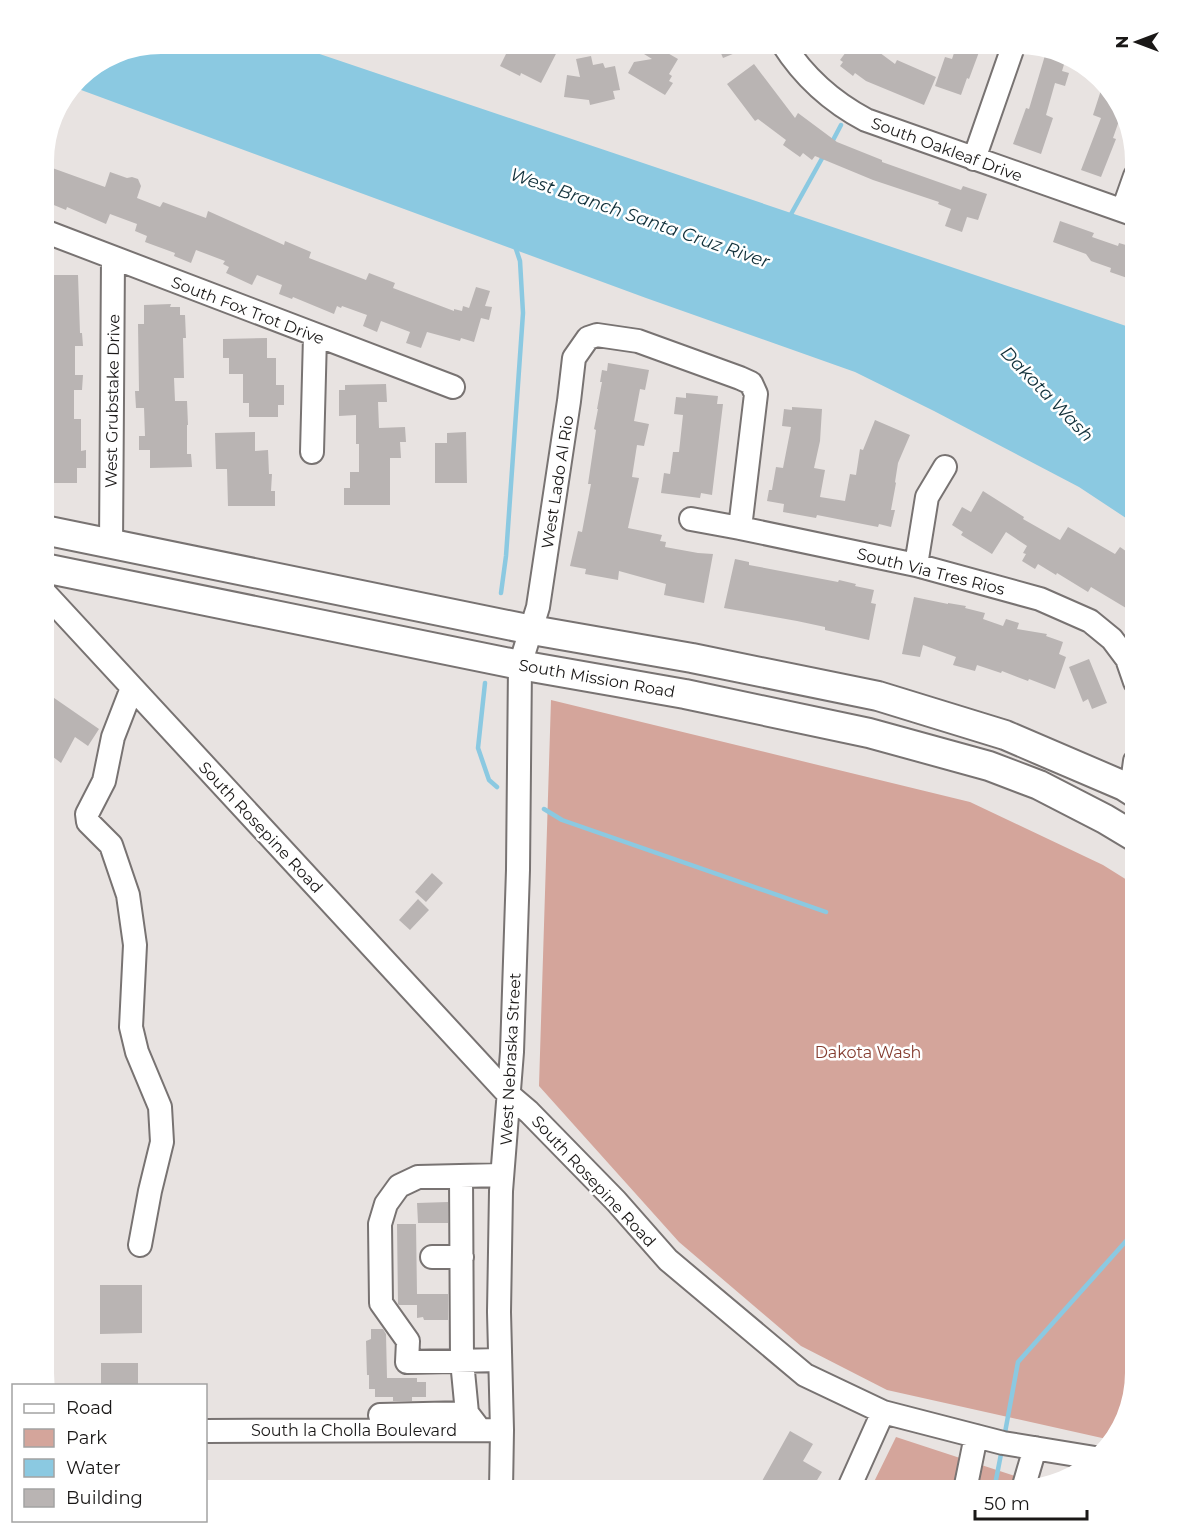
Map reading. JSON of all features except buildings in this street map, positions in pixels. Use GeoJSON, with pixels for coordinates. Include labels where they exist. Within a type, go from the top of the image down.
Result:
{"type":"FeatureCollection","features":[{"type":"Feature","properties":{"kind":"main road"},"geometry":{"type":"LineString","coordinates":[[54,532],[532,630],[692,658],[878,696],[1005,735],[1125,788]]}},
{"type":"Feature","properties":{"kind":"main road","name":"South Mission Road"},"geometry":{"type":"LineString","coordinates":[[54,570],[520,665],[685,694],[869,733],[989,766],[1039,785],[1125,831]]}},
{"type":"Feature","properties":{"kind":"main road"},"geometry":{"type":"LineString","coordinates":[[925,748],[935,714]]}},
{"type":"Feature","properties":{"kind":"street","name":"South Oakleaf Drive"},"geometry":{"type":"LineString","coordinates":[[790,54],[817,86],[848,110],[884,127],[1125,212]]}},
{"type":"Feature","properties":{"kind":"street"},"geometry":{"type":"LineString","coordinates":[[974,159],[1011,54]]}},
{"type":"Feature","properties":{"kind":"street","name":"South Fox Trot Drive"},"geometry":{"type":"LineString","coordinates":[[54,235],[453,387]]}},
{"type":"Feature","properties":{"kind":"street","name":"West Grubstake Drive"},"geometry":{"type":"LineString","coordinates":[[111,544],[113,258]]}},
{"type":"Feature","properties":{"kind":"street","name":"West Lado Al Rio"},"geometry":{"type":"LineString","coordinates":[[532,630],[538,607],[574,358],[588,339],[597,335],[638,341],[751,383],[756,394],[740,528]]}},
{"type":"Feature","properties":{"kind":"street"},"geometry":{"type":"LineString","coordinates":[[312,452],[315,336]]}},
{"type":"Feature","properties":{"kind":"street"},"geometry":{"type":"LineString","coordinates":[[916,565],[927,497],[945,467]]}},
{"type":"Feature","properties":{"kind":"street","name":"South Via Tres Rios"},"geometry":{"type":"LineString","coordinates":[[690,519],[916,565],[1040,599],[1090,621],[1112,639],[1125,658]]}},
{"type":"Feature","properties":{"kind":"street","name":"South Rosepine Road"},"geometry":{"type":"LineString","coordinates":[[54,603],[509,1095],[529,1112],[616,1201],[668,1260],[805,1375],[883,1412],[1003,1443],[1085,1456]]}},
{"type":"Feature","properties":{"kind":"street","name":"West Nebraska Street"},"geometry":{"type":"LineString","coordinates":[[498,1480],[483,1424],[500,1360],[502,1175],[512,1052],[518,882],[520,665],[532,630]]}},
{"type":"Feature","properties":{"kind":"street"},"geometry":{"type":"LineString","coordinates":[[132,688],[113,737],[104,781],[87,814],[88,822],[111,845],[128,896],[135,945],[131,1027],[137,1052],[160,1107],[162,1142],[140,1245]]}},
{"type":"Feature","properties":{"kind":"street"},"geometry":{"type":"LineString","coordinates":[[500,1360],[407,1362],[408,1341],[381,1303],[380,1224],[386,1204],[399,1186],[418,1177],[502,1175]]}},
{"type":"Feature","properties":{"kind":"street"},"geometry":{"type":"LineString","coordinates":[[461,1176],[462,1360],[483,1424]]}},
{"type":"Feature","properties":{"kind":"street"},"geometry":{"type":"LineString","coordinates":[[462,1230],[500,1230]]}},
{"type":"Feature","properties":{"kind":"street"},"geometry":{"type":"LineString","coordinates":[[432,1257],[462,1257]]}},
{"type":"Feature","properties":{"kind":"street"},"geometry":{"type":"LineString","coordinates":[[462,1284],[500,1284]]}},
{"type":"Feature","properties":{"kind":"street"},"geometry":{"type":"LineString","coordinates":[[853,1480],[883,1412]]}},
{"type":"Feature","properties":{"kind":"street","name":"South la Cholla Boulevard"},"geometry":{"type":"LineString","coordinates":[[207,1431],[375,1430],[483,1424]]}},
{"type":"Feature","properties":{"kind":"street"},"geometry":{"type":"LineString","coordinates":[[967,1480],[976,1436]]}},
{"type":"Feature","properties":{"kind":"street"},"geometry":{"type":"LineString","coordinates":[[1026,1480],[1035,1448]]}},
{"type":"Feature","properties":{"kind":"green space","name":"Dakota Wash"},"geometry":{"type":"Polygon","coordinates":[[[551,700],[970,802],[1103,865],[1125,879],[1125,1373],[1123,1394],[1107,1432],[1102,1438],[887,1390],[801,1346],[679,1242],[539,1086],[551,700]]]}},
{"type":"Feature","properties":{"kind":"green space"},"geometry":{"type":"Polygon","coordinates":[[[896,1437],[1026,1480],[1025,1480],[875,1480],[896,1437]]]}},
{"type":"Feature","properties":{"kind":"water","name":"West Branch Santa Cruz River"},"geometry":{"type":"Polygon","coordinates":[[[320,54],[1125,326],[1125,517],[1079,487],[855,372],[646,298],[81,90],[108,68],[120,62],[147,55],[320,54]]]}},
{"type":"Feature","properties":{"kind":"waterway"},"geometry":{"type":"LineString","coordinates":[[831,144],[841,125]]}},
{"type":"Feature","properties":{"kind":"waterway"},"geometry":{"type":"LineString","coordinates":[[790,216],[825,153]]}},
{"type":"Feature","properties":{"kind":"waterway"},"geometry":{"type":"LineString","coordinates":[[501,593],[506,556],[523,313],[520,261],[515,246]]}},
{"type":"Feature","properties":{"kind":"waterway"},"geometry":{"type":"LineString","coordinates":[[485,683],[478,748],[489,780],[497,787]]}},
{"type":"Feature","properties":{"kind":"waterway"},"geometry":{"type":"LineString","coordinates":[[544,809],[562,820],[826,912]]}},
{"type":"Feature","properties":{"kind":"waterway","name":"Dakota Wash"},"geometry":{"type":"LineString","coordinates":[[1004,1438],[1018,1362],[1125,1242]]}},
{"type":"Feature","properties":{"kind":"waterway","name":"Dakota Wash"},"geometry":{"type":"LineString","coordinates":[[996,1480],[1002,1449]]}}]}
